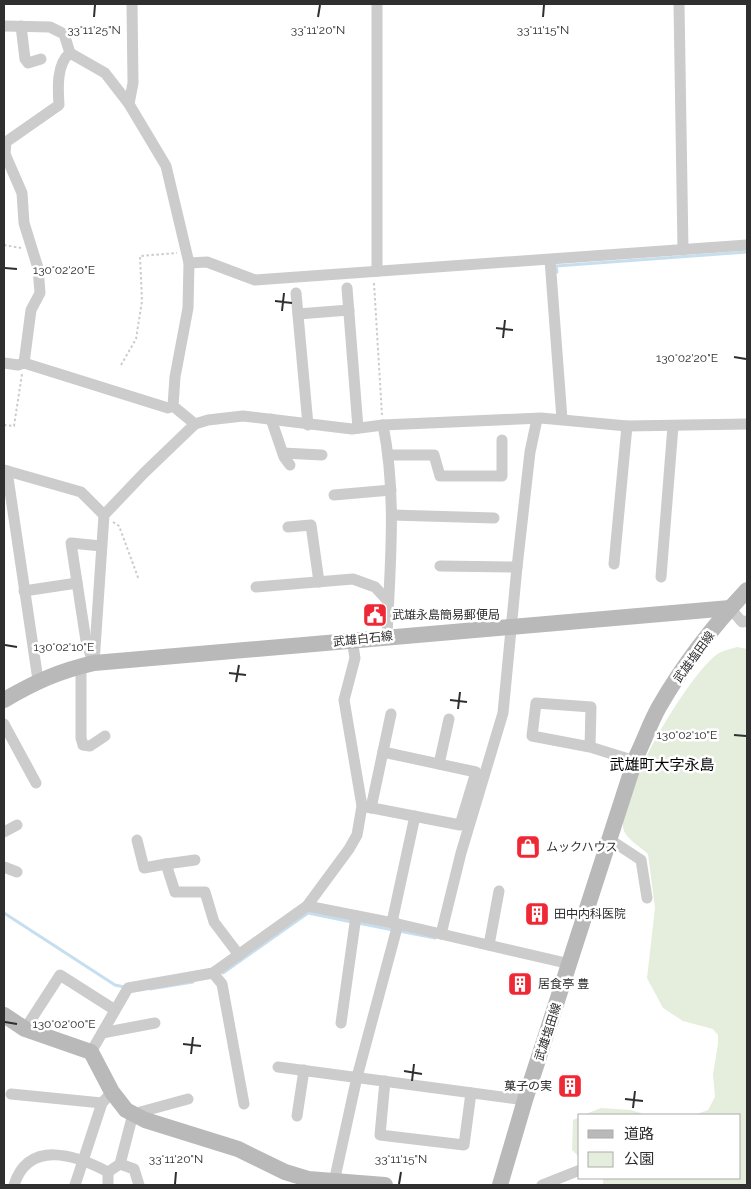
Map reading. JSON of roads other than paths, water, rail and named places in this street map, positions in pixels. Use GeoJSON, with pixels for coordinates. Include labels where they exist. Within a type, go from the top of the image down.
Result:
{"type":"FeatureCollection","features":[{"type":"Feature","properties":{"kind":"main road","name":"武雄塩田線"},"geometry":{"type":"LineString","coordinates":[[502,1185],[525,1100],[635,761],[658,708],[692,657],[730,608],[747,590]]}},
{"type":"Feature","properties":{"kind":"main road","name":"武雄白石線"},"geometry":{"type":"LineString","coordinates":[[4,700],[38,680],[87,665],[387,636],[730,608]]}},
{"type":"Feature","properties":{"kind":"main road"},"geometry":{"type":"LineString","coordinates":[[4,1015],[25,1029],[91,1052],[107,1097],[145,1120],[238,1150],[285,1172],[308,1179],[385,1185]]}},
{"type":"Feature","properties":{"kind":"street"},"geometry":{"type":"LineString","coordinates":[[129,104],[133,83],[132,4]]}},
{"type":"Feature","properties":{"kind":"street"},"geometry":{"type":"LineString","coordinates":[[377,271],[378,4]]}},
{"type":"Feature","properties":{"kind":"street"},"geometry":{"type":"LineString","coordinates":[[679,4],[683,250]]}},
{"type":"Feature","properties":{"kind":"street"},"geometry":{"type":"LineString","coordinates":[[4,26],[50,27],[64,34],[70,53],[105,73],[129,104],[166,166],[188,258],[188,308],[175,377],[173,406]]}},
{"type":"Feature","properties":{"kind":"street"},"geometry":{"type":"LineString","coordinates":[[21,26],[25,59],[28,63],[41,59]]}},
{"type":"Feature","properties":{"kind":"street"},"geometry":{"type":"LineString","coordinates":[[24,362],[31,310],[40,293],[38,268],[24,223],[22,193],[6,163],[6,142],[59,106],[58,82],[66,57],[70,53]]}},
{"type":"Feature","properties":{"kind":"street"},"geometry":{"type":"LineString","coordinates":[[188,258],[208,262],[255,280],[747,245]]}},
{"type":"Feature","properties":{"kind":"street"},"geometry":{"type":"LineString","coordinates":[[550,260],[562,419]]}},
{"type":"Feature","properties":{"kind":"street"},"geometry":{"type":"LineString","coordinates":[[347,288],[358,428]]}},
{"type":"Feature","properties":{"kind":"street"},"geometry":{"type":"LineString","coordinates":[[296,292],[308,425]]}},
{"type":"Feature","properties":{"kind":"street"},"geometry":{"type":"LineString","coordinates":[[298,314],[349,310]]}},
{"type":"Feature","properties":{"kind":"street"},"geometry":{"type":"LineString","coordinates":[[4,363],[18,365],[24,362],[168,408],[173,406]]}},
{"type":"Feature","properties":{"kind":"street"},"geometry":{"type":"LineString","coordinates":[[173,406],[195,424]]}},
{"type":"Feature","properties":{"kind":"street"},"geometry":{"type":"LineString","coordinates":[[105,736],[90,746],[83,745],[81,738],[87,665],[104,516],[144,473],[195,424],[208,420],[243,416],[330,428],[537,418],[627,426],[747,424]]}},
{"type":"Feature","properties":{"kind":"street"},"geometry":{"type":"LineString","coordinates":[[440,934],[461,853],[503,713],[530,452],[537,418]]}},
{"type":"Feature","properties":{"kind":"street"},"geometry":{"type":"LineString","coordinates":[[271,420],[283,453],[290,465]]}},
{"type":"Feature","properties":{"kind":"street"},"geometry":{"type":"LineString","coordinates":[[383,425],[389,455],[392,515],[387,636]]}},
{"type":"Feature","properties":{"kind":"street"},"geometry":{"type":"LineString","coordinates":[[614,564],[627,426]]}},
{"type":"Feature","properties":{"kind":"street"},"geometry":{"type":"LineString","coordinates":[[661,577],[673,426]]}},
{"type":"Feature","properties":{"kind":"street"},"geometry":{"type":"LineString","coordinates":[[389,455],[434,455],[440,476],[502,476],[502,440]]}},
{"type":"Feature","properties":{"kind":"street"},"geometry":{"type":"LineString","coordinates":[[283,453],[322,455]]}},
{"type":"Feature","properties":{"kind":"street"},"geometry":{"type":"LineString","coordinates":[[38,680],[6,493],[5,470],[81,492],[104,516]]}},
{"type":"Feature","properties":{"kind":"street"},"geometry":{"type":"LineString","coordinates":[[334,495],[391,490]]}},
{"type":"Feature","properties":{"kind":"street"},"geometry":{"type":"LineString","coordinates":[[392,515],[494,518]]}},
{"type":"Feature","properties":{"kind":"street"},"geometry":{"type":"LineString","coordinates":[[288,527],[311,525],[319,582]]}},
{"type":"Feature","properties":{"kind":"street"},"geometry":{"type":"LineString","coordinates":[[87,665],[86,641],[71,543],[101,546]]}},
{"type":"Feature","properties":{"kind":"street"},"geometry":{"type":"LineString","coordinates":[[440,566],[517,567]]}},
{"type":"Feature","properties":{"kind":"street"},"geometry":{"type":"LineString","coordinates":[[256,587],[353,579],[375,587],[388,601]]}},
{"type":"Feature","properties":{"kind":"street"},"geometry":{"type":"LineString","coordinates":[[24,591],[77,583]]}},
{"type":"Feature","properties":{"kind":"street"},"geometry":{"type":"LineString","coordinates":[[730,608],[742,622],[747,621]]}},
{"type":"Feature","properties":{"kind":"street"},"geometry":{"type":"LineString","coordinates":[[352,640],[355,658],[344,700],[367,807]]}},
{"type":"Feature","properties":{"kind":"street"},"geometry":{"type":"LineString","coordinates":[[590,747],[591,707],[536,703],[532,736],[590,747],[635,761]]}},
{"type":"Feature","properties":{"kind":"street"},"geometry":{"type":"LineString","coordinates":[[91,1052],[128,988],[212,973],[306,906],[349,849],[357,835],[383,752],[391,714]]}},
{"type":"Feature","properties":{"kind":"street"},"geometry":{"type":"LineString","coordinates":[[439,764],[449,719]]}},
{"type":"Feature","properties":{"kind":"street"},"geometry":{"type":"LineString","coordinates":[[4,724],[36,783]]}},
{"type":"Feature","properties":{"kind":"street"},"geometry":{"type":"LineString","coordinates":[[367,807],[460,825],[476,772],[383,752]]}},
{"type":"Feature","properties":{"kind":"street"},"geometry":{"type":"LineString","coordinates":[[334,1182],[357,1077],[395,923],[415,816]]}},
{"type":"Feature","properties":{"kind":"street"},"geometry":{"type":"LineString","coordinates":[[4,832],[17,825]]}},
{"type":"Feature","properties":{"kind":"street"},"geometry":{"type":"LineString","coordinates":[[609,839],[641,860],[647,898]]}},
{"type":"Feature","properties":{"kind":"street"},"geometry":{"type":"LineString","coordinates":[[137,840],[144,868],[195,860]]}},
{"type":"Feature","properties":{"kind":"street"},"geometry":{"type":"LineString","coordinates":[[166,864],[175,892],[205,892],[214,922],[239,955]]}},
{"type":"Feature","properties":{"kind":"street"},"geometry":{"type":"LineString","coordinates":[[4,867],[16,872]]}},
{"type":"Feature","properties":{"kind":"street"},"geometry":{"type":"LineString","coordinates":[[489,945],[499,891]]}},
{"type":"Feature","properties":{"kind":"street"},"geometry":{"type":"LineString","coordinates":[[306,906],[395,923],[570,964]]}},
{"type":"Feature","properties":{"kind":"street"},"geometry":{"type":"LineString","coordinates":[[341,1023],[356,916]]}},
{"type":"Feature","properties":{"kind":"street"},"geometry":{"type":"LineString","coordinates":[[212,973],[222,984],[244,1104]]}},
{"type":"Feature","properties":{"kind":"street"},"geometry":{"type":"LineString","coordinates":[[25,1029],[60,975],[115,1010]]}},
{"type":"Feature","properties":{"kind":"street"},"geometry":{"type":"LineString","coordinates":[[102,1033],[155,1023]]}},
{"type":"Feature","properties":{"kind":"street"},"geometry":{"type":"LineString","coordinates":[[278,1067],[525,1100]]}},
{"type":"Feature","properties":{"kind":"street"},"geometry":{"type":"LineString","coordinates":[[297,1116],[304,1070]]}},
{"type":"Feature","properties":{"kind":"street"},"geometry":{"type":"LineString","coordinates":[[385,1081],[380,1135],[464,1146],[471,1093]]}},
{"type":"Feature","properties":{"kind":"street"},"geometry":{"type":"LineString","coordinates":[[11,1094],[107,1097],[75,1185]]}},
{"type":"Feature","properties":{"kind":"street"},"geometry":{"type":"LineString","coordinates":[[108,1172],[120,1164],[133,1114],[188,1099]]}},
{"type":"Feature","properties":{"kind":"street"},"geometry":{"type":"LineString","coordinates":[[14,1185],[25,1165],[36,1158],[51,1153],[85,1160],[108,1172]]}},
{"type":"Feature","properties":{"kind":"street"},"geometry":{"type":"LineString","coordinates":[[120,1164],[134,1169],[139,1185]]}},
{"type":"Feature","properties":{"kind":"street"},"geometry":{"type":"LineString","coordinates":[[542,1185],[578,1171]]}},
{"type":"Feature","properties":{"kind":"street"},"geometry":{"type":"LineString","coordinates":[[108,1172],[108,1185]]}},
{"type":"Feature","properties":{"kind":"street"},"geometry":{"type":"LineString","coordinates":[[285,1172],[295,1185]]}},
{"type":"Feature","properties":{"kind":"waterway"},"geometry":{"type":"LineString","coordinates":[[557,272],[556,266],[747,252]]}},
{"type":"Feature","properties":{"kind":"waterway"},"geometry":{"type":"LineString","coordinates":[[4,913],[115,985],[124,987]]}},
{"type":"Feature","properties":{"kind":"waterway"},"geometry":{"type":"LineString","coordinates":[[223,973],[308,913],[352,922]]}},
{"type":"Feature","properties":{"kind":"waterway"},"geometry":{"type":"LineString","coordinates":[[358,923],[393,930]]}},
{"type":"Feature","properties":{"kind":"waterway"},"geometry":{"type":"LineString","coordinates":[[399,931],[435,938],[436,936]]}},
{"type":"Feature","properties":{"kind":"waterway"},"geometry":{"type":"LineString","coordinates":[[150,989],[193,982]]}},
{"type":"Feature","properties":{"kind":"place","name":"武雄永島簡易郵便局"},"geometry":{"type":"Point","coordinates":[375,615]}},
{"type":"Feature","properties":{"kind":"place","name":"ムックハウス"},"geometry":{"type":"Point","coordinates":[528,847]}},
{"type":"Feature","properties":{"kind":"place","name":"田中内科医院"},"geometry":{"type":"Point","coordinates":[537,914]}},
{"type":"Feature","properties":{"kind":"place","name":"居食亭 豊"},"geometry":{"type":"Point","coordinates":[520,984]}},
{"type":"Feature","properties":{"kind":"place","name":"菓子の実"},"geometry":{"type":"Point","coordinates":[570,1086]}},
{"type":"Feature","properties":{"kind":"district","name":"武雄町大字永島"},"geometry":{"type":"Point","coordinates":[662,765]}}]}
